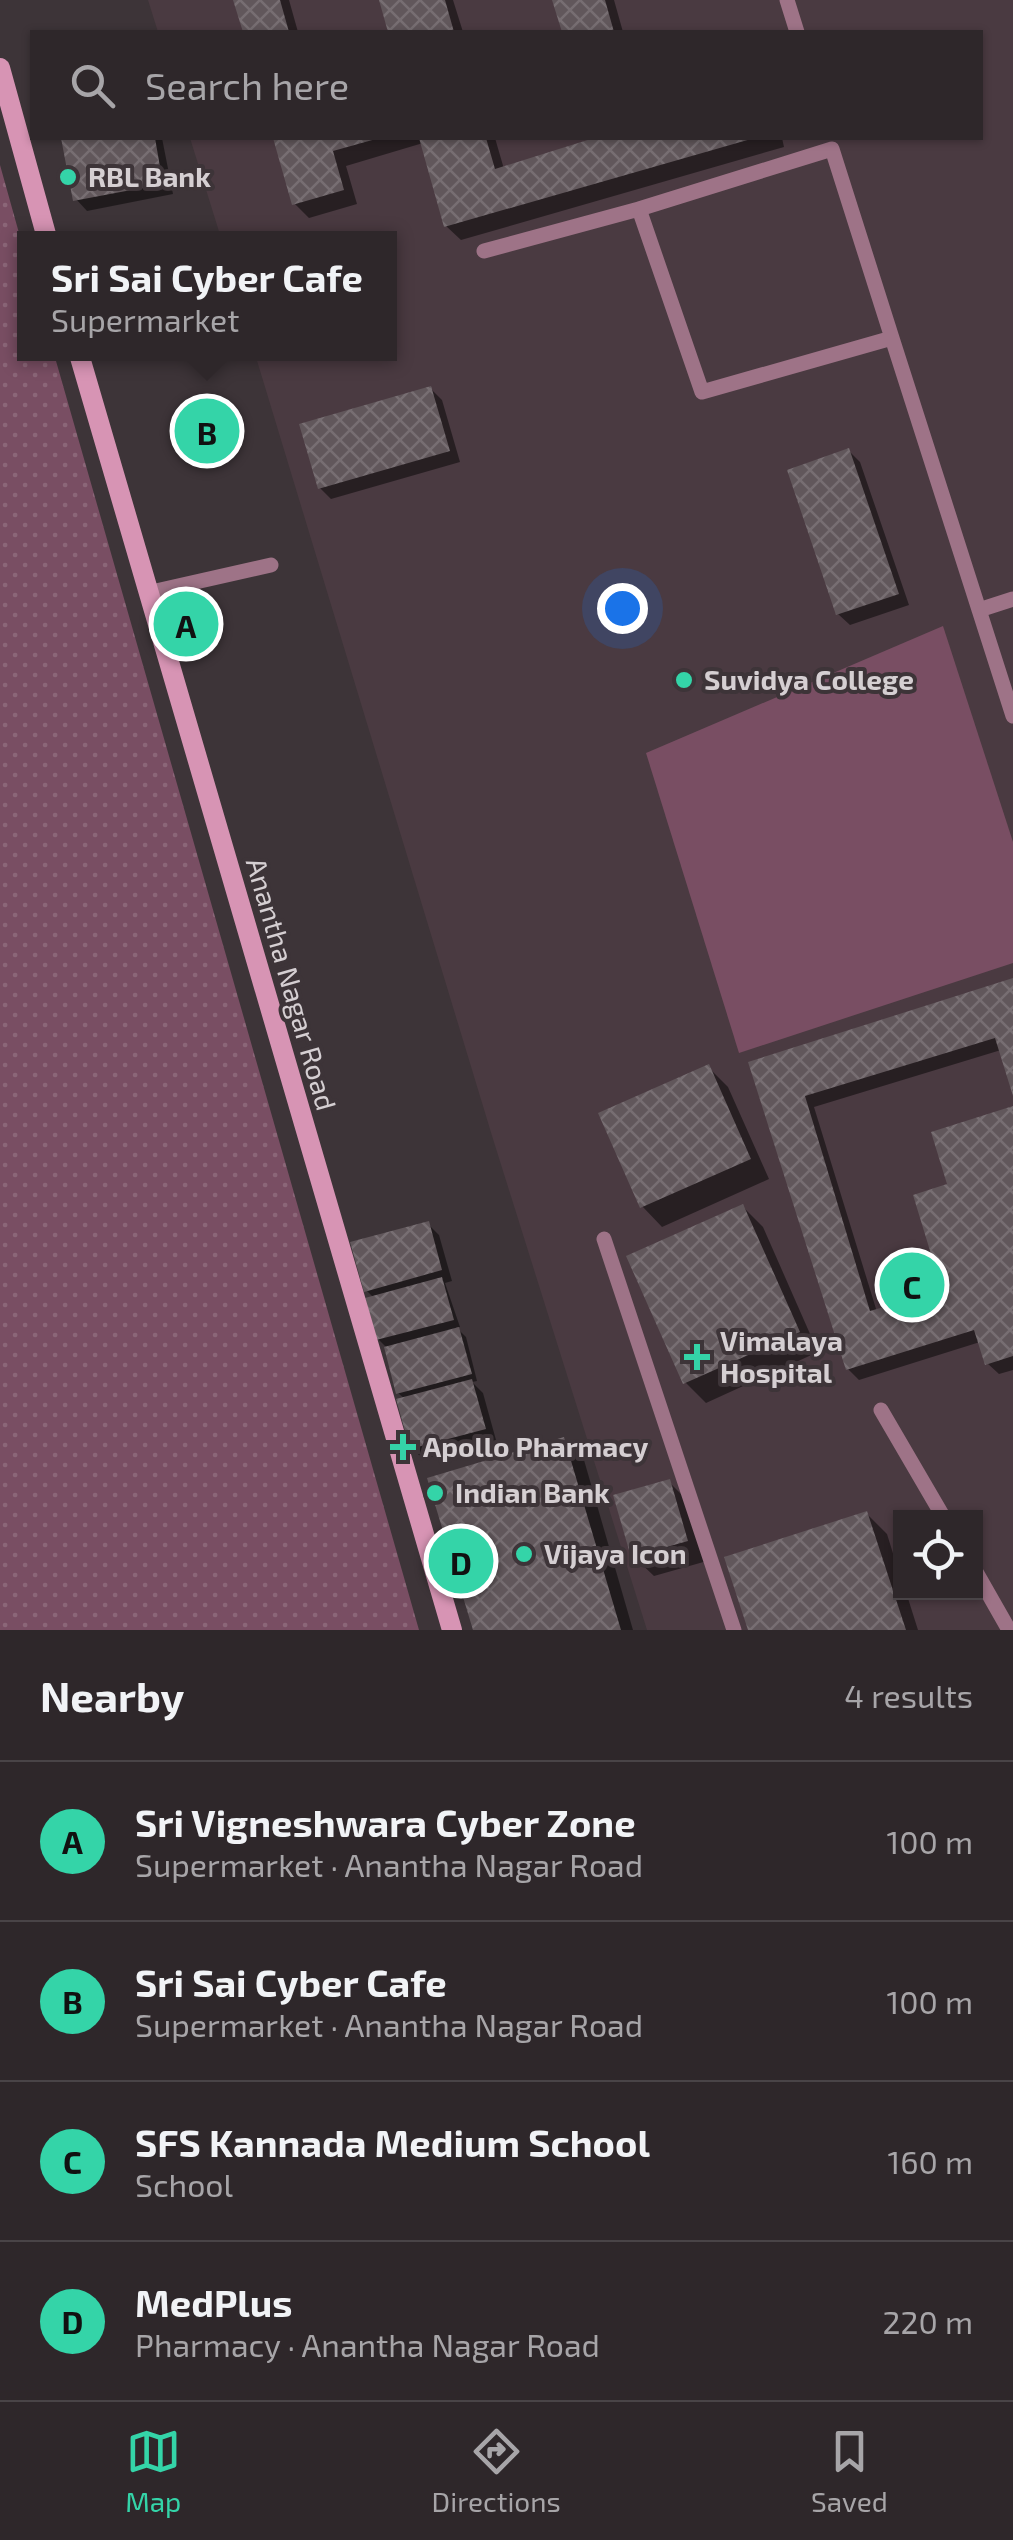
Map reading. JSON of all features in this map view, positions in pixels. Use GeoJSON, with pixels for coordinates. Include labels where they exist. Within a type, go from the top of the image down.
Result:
{"type":"FeatureCollection","features":[{"type":"Feature","properties":{"kind":"street"},"geometry":{"type":"LineString","coordinates":[[0,68],[45,231]]}},
{"type":"Feature","properties":{"kind":"street","name":"Anantha Nagar Road"},"geometry":{"type":"LineString","coordinates":[[81,361],[452,1630]]}},
{"type":"Feature","properties":{"kind":"lane"},"geometry":{"type":"LineString","coordinates":[[787,0],[796,30]]}},
{"type":"Feature","properties":{"kind":"lane"},"geometry":{"type":"LineString","coordinates":[[484,251],[639,208],[831,143],[1013,716]]}},
{"type":"Feature","properties":{"kind":"lane"},"geometry":{"type":"LineString","coordinates":[[639,208],[702,392],[892,338]]}},
{"type":"Feature","properties":{"kind":"lane"},"geometry":{"type":"LineString","coordinates":[[146,593],[271,565]]}},
{"type":"Feature","properties":{"kind":"lane"},"geometry":{"type":"LineString","coordinates":[[979,610],[1013,599]]}},
{"type":"Feature","properties":{"kind":"lane"},"geometry":{"type":"LineString","coordinates":[[604,1239],[734,1630]]}},
{"type":"Feature","properties":{"kind":"lane"},"geometry":{"type":"LineString","coordinates":[[881,1410],[939,1510]]}},
{"type":"Feature","properties":{"kind":"lane"},"geometry":{"type":"LineString","coordinates":[[983,1584],[1009,1630]]}},
{"type":"Feature","properties":{"kind":"shaded area","name":"Suvidya College"},"geometry":{"type":"Polygon","coordinates":[[[148,0],[1013,0],[1013,1630],[647,1630],[493,1139],[257,361],[397,361],[397,231],[219,231],[191,140],[983,140],[983,30],[157,30],[148,0]]]}},
{"type":"Feature","properties":{"kind":"shaded area"},"geometry":{"type":"Polygon","coordinates":[[[0,165],[18,231],[17,361],[56,361],[419,1630],[0,1630],[0,165]]]}},
{"type":"Feature","properties":{"kind":"shaded area"},"geometry":{"type":"Polygon","coordinates":[[[943,626],[1013,842],[1013,963],[739,1053],[646,753],[943,626]]]}},
{"type":"Feature","properties":{"kind":"building"},"geometry":{"type":"Polygon","coordinates":[[[233,0],[280,0],[288,30],[242,30],[233,0]]]}},
{"type":"Feature","properties":{"kind":"building"},"geometry":{"type":"Polygon","coordinates":[[[379,0],[445,0],[453,30],[387,30],[379,0]]]}},
{"type":"Feature","properties":{"kind":"building"},"geometry":{"type":"Polygon","coordinates":[[[552,0],[605,0],[613,30],[561,30],[552,0]]]}},
{"type":"Feature","properties":{"kind":"building"},"geometry":{"type":"Polygon","coordinates":[[[61,140],[155,140],[163,184],[73,201],[61,140]]]}},
{"type":"Feature","properties":{"kind":"building"},"geometry":{"type":"Polygon","coordinates":[[[274,140],[372,140],[333,151],[344,190],[292,205],[274,140]]]}},
{"type":"Feature","properties":{"kind":"building"},"geometry":{"type":"Polygon","coordinates":[[[420,140],[487,140],[495,169],[588,140],[748,140],[444,227],[420,140]]]}},
{"type":"Feature","properties":{"kind":"building"},"geometry":{"type":"Polygon","coordinates":[[[431,386],[450,451],[318,489],[299,424],[431,386]]]}},
{"type":"Feature","properties":{"kind":"building"},"geometry":{"type":"Polygon","coordinates":[[[849,448],[899,594],[836,615],[787,470],[849,448]]]}},
{"type":"Feature","properties":{"kind":"building"},"geometry":{"type":"Polygon","coordinates":[[[1013,978],[1013,1096],[995,1038],[805,1096],[870,1311],[942,1290],[913,1195],[947,1184],[931,1132],[1013,1106],[1013,1356],[985,1365],[974,1330],[846,1370],[748,1062],[1013,978]]]}},
{"type":"Feature","properties":{"kind":"building"},"geometry":{"type":"Polygon","coordinates":[[[709,1064],[751,1159],[640,1208],[598,1113],[709,1064]]]}},
{"type":"Feature","properties":{"kind":"building"},"geometry":{"type":"Polygon","coordinates":[[[743,1204],[800,1332],[683,1384],[626,1256],[743,1204]]]}},
{"type":"Feature","properties":{"kind":"building"},"geometry":{"type":"Polygon","coordinates":[[[429,1221],[442,1270],[364,1292],[350,1242],[429,1221]]]}},
{"type":"Feature","properties":{"kind":"building"},"geometry":{"type":"Polygon","coordinates":[[[442,1277],[454,1320],[376,1340],[365,1298],[442,1277]]]}},
{"type":"Feature","properties":{"kind":"building"},"geometry":{"type":"Polygon","coordinates":[[[459,1327],[472,1374],[396,1394],[384,1347],[459,1327]]]}},
{"type":"Feature","properties":{"kind":"building"},"geometry":{"type":"Polygon","coordinates":[[[472,1379],[486,1429],[410,1449],[396,1399],[472,1379]]]}},
{"type":"Feature","properties":{"kind":"building","name":"Vijaya Icon"},"geometry":{"type":"Polygon","coordinates":[[[564,1437],[621,1630],[473,1630],[427,1478],[564,1437]]]}},
{"type":"Feature","properties":{"kind":"building"},"geometry":{"type":"Polygon","coordinates":[[[670,1479],[688,1541],[631,1557],[613,1495],[670,1479]]]}},
{"type":"Feature","properties":{"kind":"building"},"geometry":{"type":"Polygon","coordinates":[[[867,1511],[893,1600],[906,1630],[748,1630],[724,1557],[867,1511]]]}},
{"type":"Feature","properties":{"kind":"place","name":"RBL Bank"},"geometry":{"type":"Point","coordinates":[68,177]}},
{"type":"Feature","properties":{"kind":"place","name":"Sri Sai Cyber Cafe"},"geometry":{"type":"Point","coordinates":[207,431]}},
{"type":"Feature","properties":{"kind":"place","name":"Sri Vigneshwara Cyber Zone"},"geometry":{"type":"Point","coordinates":[186,624]}},
{"type":"Feature","properties":{"kind":"place","name":"Suvidya College"},"geometry":{"type":"Point","coordinates":[684,680]}},
{"type":"Feature","properties":{"kind":"place","name":"SFS Kannada Medium School"},"geometry":{"type":"Point","coordinates":[912,1285]}},
{"type":"Feature","properties":{"kind":"place","name":"Vimalaya Hospital"},"geometry":{"type":"Point","coordinates":[697,1357]}},
{"type":"Feature","properties":{"kind":"place","name":"Apollo Pharmacy"},"geometry":{"type":"Point","coordinates":[403,1447]}},
{"type":"Feature","properties":{"kind":"place","name":"Indian Bank"},"geometry":{"type":"Point","coordinates":[435,1493]}},
{"type":"Feature","properties":{"kind":"place","name":"Vijaya Icon"},"geometry":{"type":"Point","coordinates":[524,1554]}},
{"type":"Feature","properties":{"kind":"place","name":"MedPlus"},"geometry":{"type":"Point","coordinates":[461,1561]}}]}
